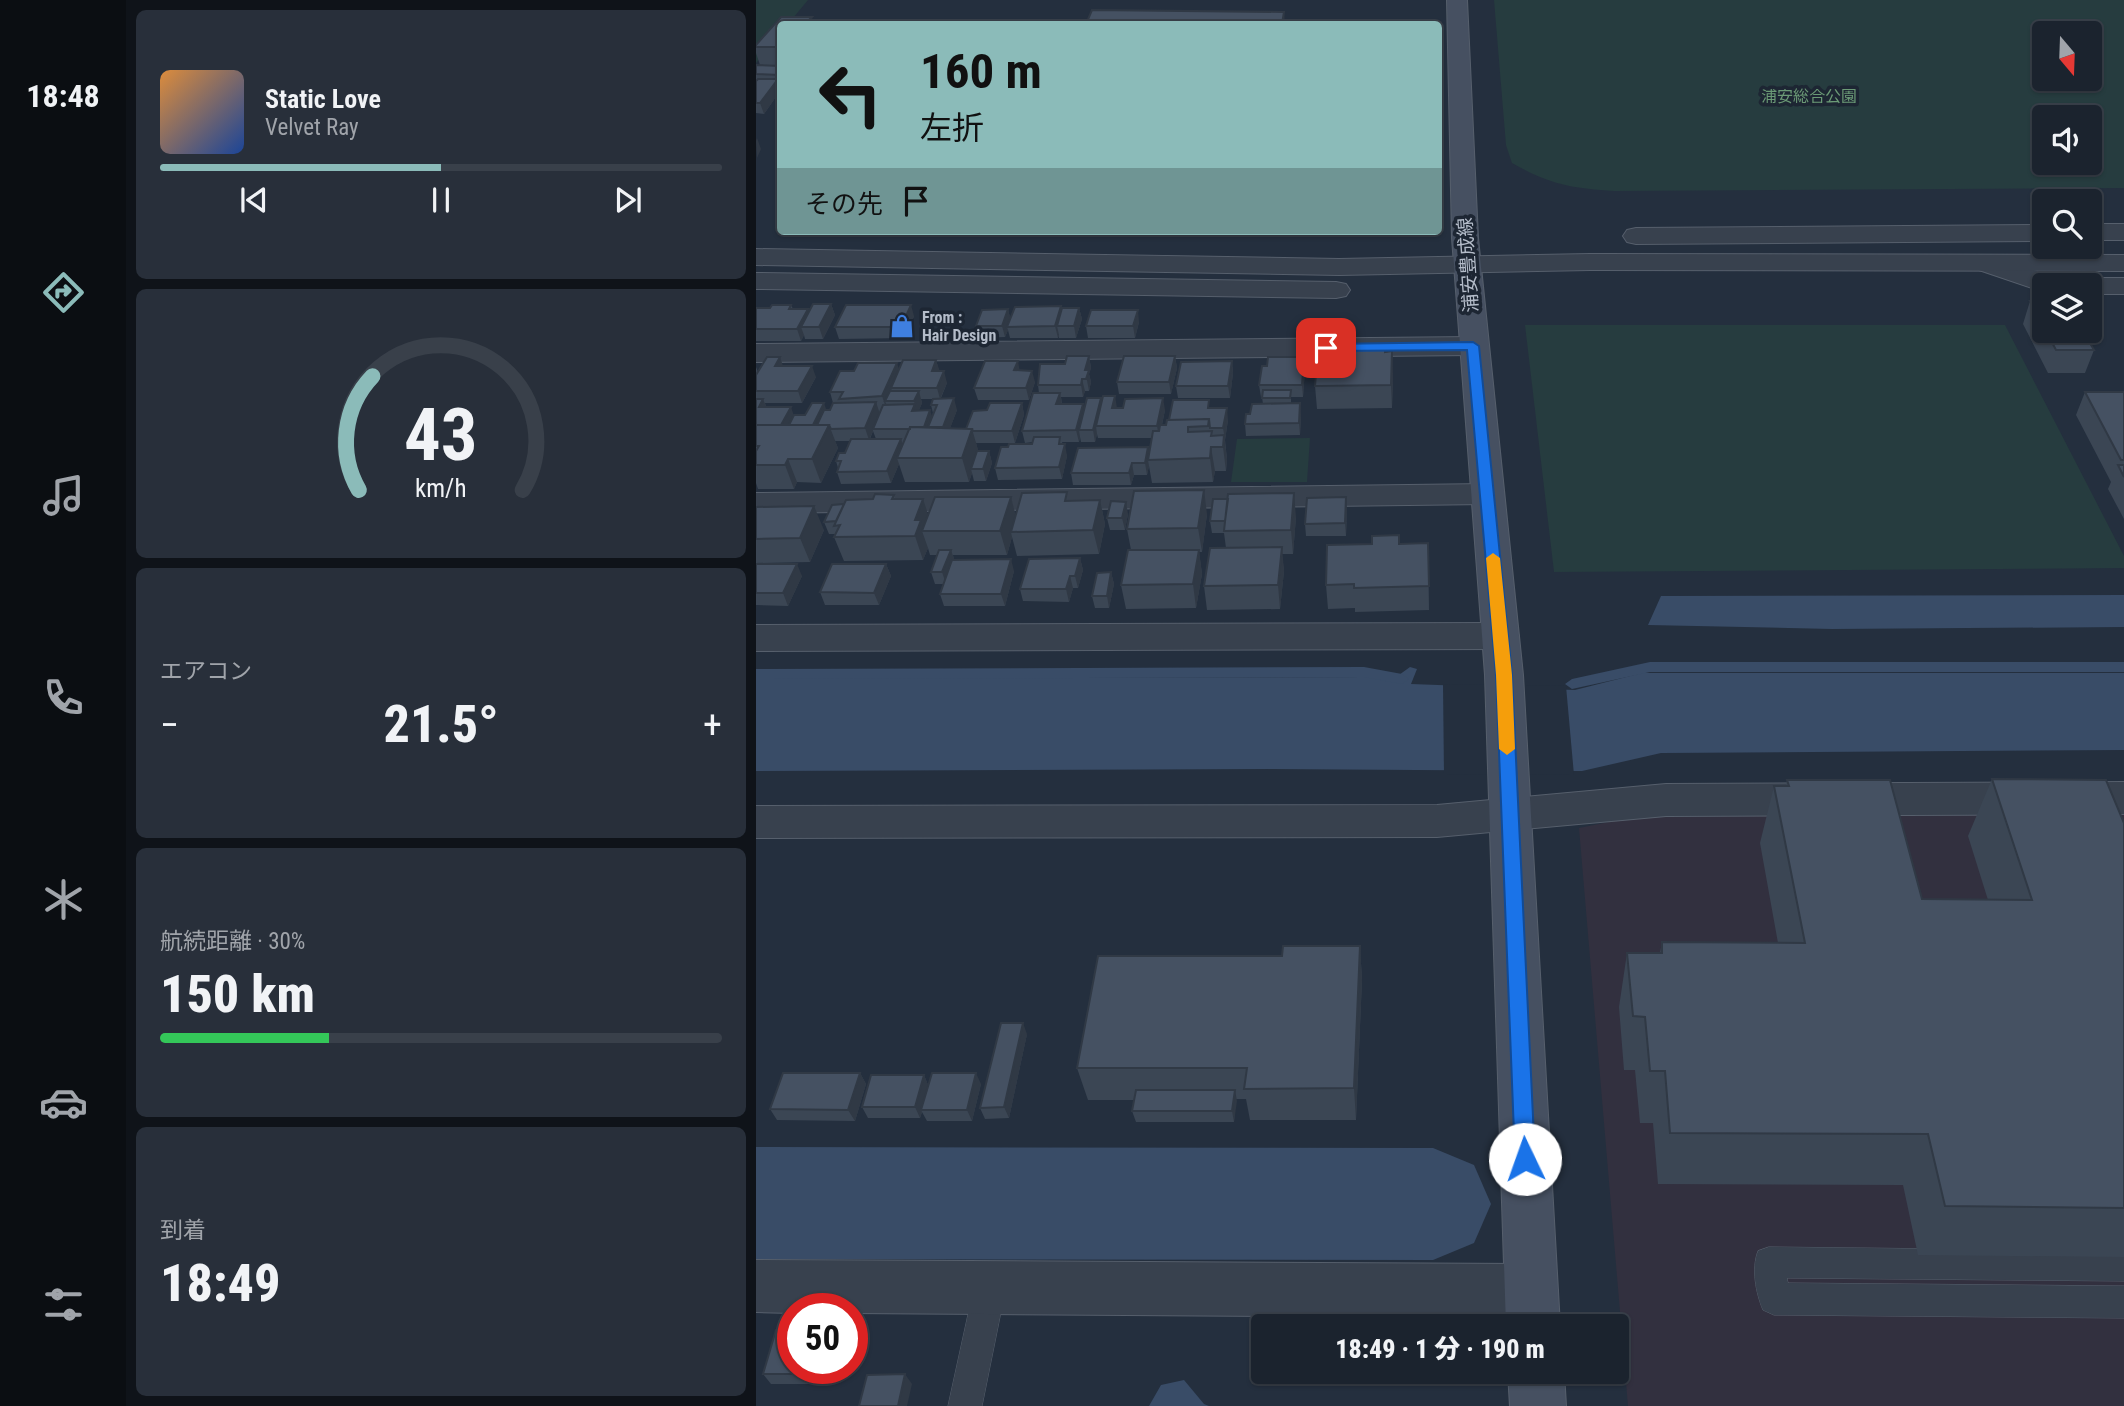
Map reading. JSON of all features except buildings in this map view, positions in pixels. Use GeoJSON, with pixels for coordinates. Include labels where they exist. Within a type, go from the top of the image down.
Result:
{"type":"FeatureCollection","features":[{"type":"Feature","properties":{"kind":"main road","name":"浦安豊成線"},"geometry":{"type":"LineString","coordinates":[[1457,0],[1466,245],[1473,346],[1504,675],[1532,1309]]}},
{"type":"Feature","properties":{"kind":"main road"},"geometry":{"type":"LineString","coordinates":[[1537,1384],[1538,1406]]}},
{"type":"Feature","properties":{"kind":"street"},"geometry":{"type":"LineString","coordinates":[[2102,232],[2124,232]]}},
{"type":"Feature","properties":{"kind":"street"},"geometry":{"type":"LineString","coordinates":[[1611,236],[2032,233]]}},
{"type":"Feature","properties":{"kind":"street"},"geometry":{"type":"LineString","coordinates":[[756,281],[1199,276],[1339,267],[1466,245],[1986,263],[2124,263]]}},
{"type":"Feature","properties":{"kind":"street"},"geometry":{"type":"LineString","coordinates":[[756,257],[1199,276],[1336,290]]}},
{"type":"Feature","properties":{"kind":"street"},"geometry":{"type":"LineString","coordinates":[[1986,263],[2032,279]]}},
{"type":"Feature","properties":{"kind":"street"},"geometry":{"type":"LineString","coordinates":[[2102,286],[2124,286]]}},
{"type":"Feature","properties":{"kind":"street"},"geometry":{"type":"LineString","coordinates":[[756,353],[1473,346]]}},
{"type":"Feature","properties":{"kind":"street"},"geometry":{"type":"LineString","coordinates":[[756,503],[1487,494]]}},
{"type":"Feature","properties":{"kind":"street"},"geometry":{"type":"LineString","coordinates":[[756,638],[1501,636]]}},
{"type":"Feature","properties":{"kind":"street"},"geometry":{"type":"LineString","coordinates":[[756,822],[1437,821],[1509,797],[1666,800],[2124,798]]}},
{"type":"Feature","properties":{"kind":"street"},"geometry":{"type":"LineString","coordinates":[[756,1286],[990,1287],[1532,1309]]}},
{"type":"Feature","properties":{"kind":"lane"},"geometry":{"type":"LineString","coordinates":[[2124,1266],[1769,1262],[1774,1299],[2124,1302]]}},
{"type":"Feature","properties":{"kind":"lane"},"geometry":{"type":"LineString","coordinates":[[965,1406],[990,1287]]}},
{"type":"Feature","properties":{"kind":"shaded area"},"geometry":{"type":"Polygon","coordinates":[[[2124,810],[2124,1406],[1628,1406],[1626,1384],[1629,1384],[1629,1314],[1620,1314],[1579,828],[1664,811],[2124,810]]]}},
{"type":"Feature","properties":{"kind":"green space"},"geometry":{"type":"Polygon","coordinates":[[[756,0],[808,0],[790,21],[777,21],[777,37],[756,63],[756,0]]]}},
{"type":"Feature","properties":{"kind":"green space","name":"浦安総合公園"},"geometry":{"type":"Polygon","coordinates":[[[1494,0],[2124,0],[2124,188],[1614,191],[1573,187],[1550,181],[1512,163],[1506,145],[1494,0]]]}},
{"type":"Feature","properties":{"kind":"green space"},"geometry":{"type":"Polygon","coordinates":[[[1525,325],[2005,325],[2124,556],[2124,568],[1554,572],[1525,325]]]}},
{"type":"Feature","properties":{"kind":"green space"},"geometry":{"type":"Polygon","coordinates":[[[1310,438],[1307,482],[1231,482],[1237,439],[1310,438]]]}},
{"type":"Feature","properties":{"kind":"water"},"geometry":{"type":"Polygon","coordinates":[[[2124,595],[2124,627],[1832,629],[1648,625],[1661,596],[2124,595]]]}},
{"type":"Feature","properties":{"kind":"water"},"geometry":{"type":"Polygon","coordinates":[[[1410,667],[1417,669],[1411,684],[1575,690],[1642,673],[2124,673],[2124,750],[1661,753],[1582,771],[756,771],[756,678],[1371,677],[1392,680],[1410,667]]]}},
{"type":"Feature","properties":{"kind":"water"},"geometry":{"type":"Polygon","coordinates":[[[1184,1380],[1204,1404],[1209,1406],[1149,1406],[1161,1385],[1184,1380]]]}},
{"type":"Feature","properties":{"kind":"pier"},"geometry":{"type":"Polygon","coordinates":[[[1443,684],[1566,686],[1574,775],[1444,774],[1443,684]]]}},
{"type":"Feature","properties":{"kind":"waterway"},"geometry":{"type":"LineString","coordinates":[[1572,684],[1650,667],[2124,667]]}},
{"type":"Feature","properties":{"kind":"waterway"},"geometry":{"type":"LineString","coordinates":[[756,674],[1364,672],[1402,679]]}},
{"type":"Feature","properties":{"kind":"waterway"},"geometry":{"type":"LineString","coordinates":[[756,1203],[1433,1204]]}},
{"type":"Feature","properties":{"kind":"slow traffic"},"geometry":{"type":"LineString","coordinates":[[1493,558],[1504,675],[1507,749]]}},
{"type":"Feature","properties":{"kind":"place","name":"From : Hair Design"},"geometry":{"type":"Point","coordinates":[902,326]}},
{"type":"Feature","properties":{"kind":"route"},"geometry":{"type":"LineString","coordinates":[[1326,348],[1473,346],[1504,675],[1525,1159]]}}]}
